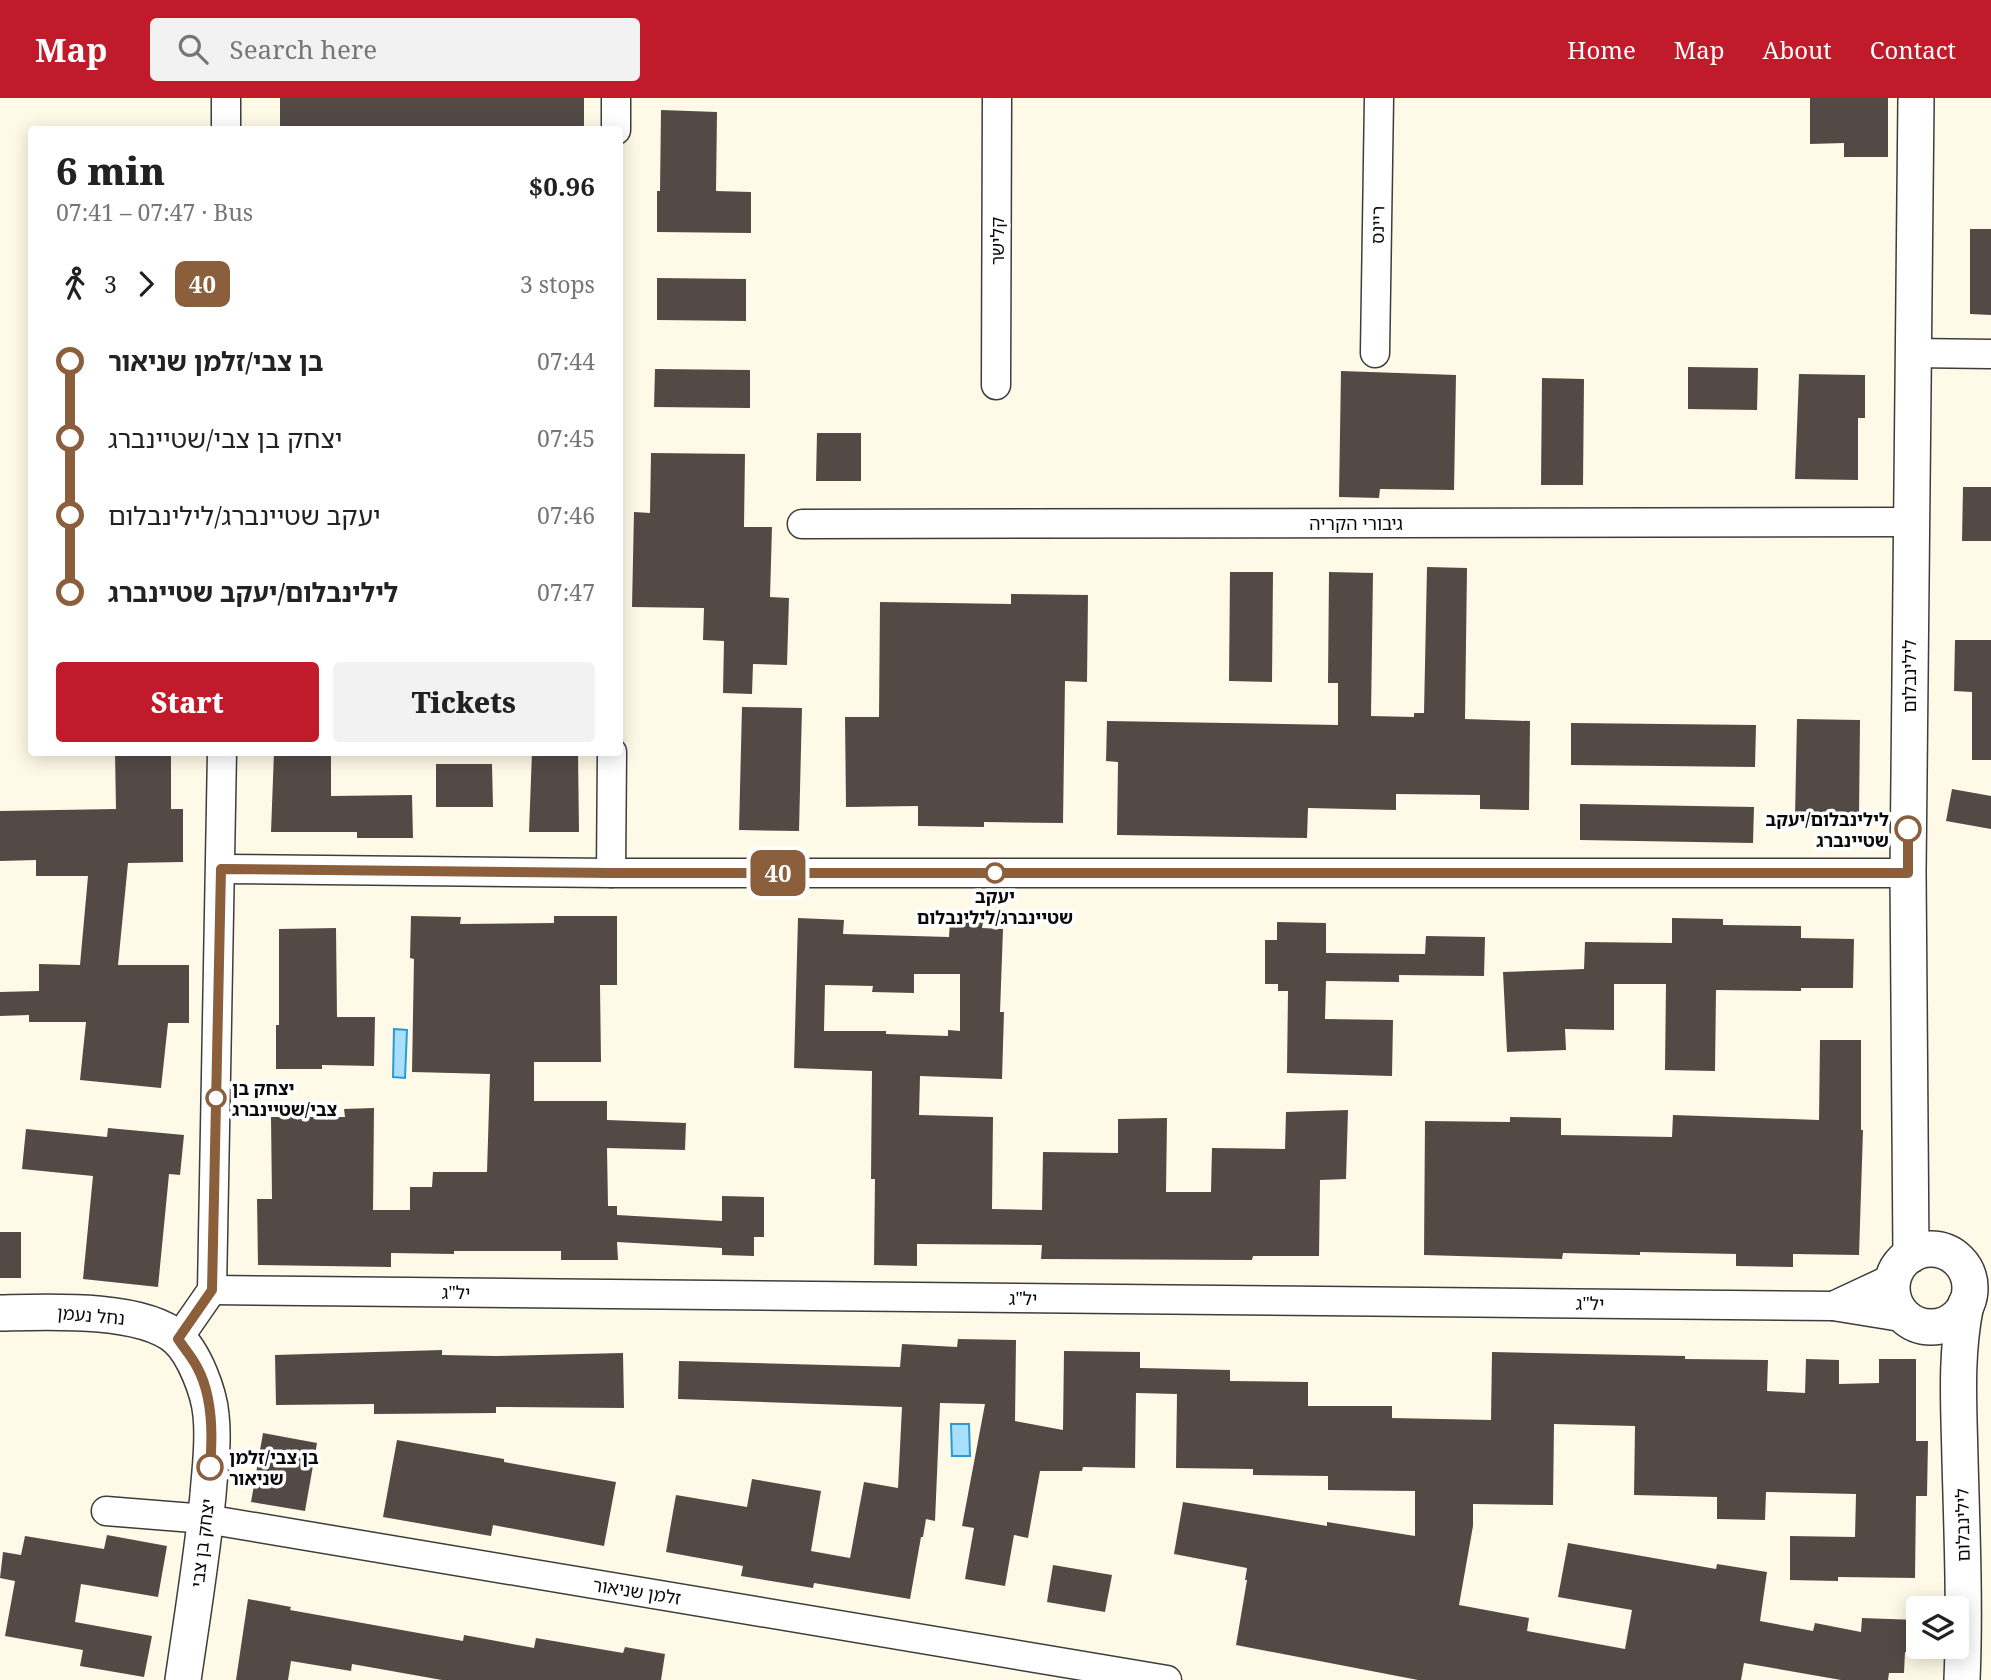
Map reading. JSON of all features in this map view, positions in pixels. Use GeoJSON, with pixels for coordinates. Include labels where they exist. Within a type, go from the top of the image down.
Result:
{"type":"FeatureCollection","features":[{"type":"Feature","properties":{"kind":"street"},"geometry":{"type":"LineString","coordinates":[[226,98],[226,126]]}},
{"type":"Feature","properties":{"kind":"street"},"geometry":{"type":"LineString","coordinates":[[616,98],[616,126]]}},
{"type":"Feature","properties":{"kind":"street","name":"קלישר"},"geometry":{"type":"LineString","coordinates":[[996,385],[997,98]]}},
{"type":"Feature","properties":{"kind":"street","name":"ריינס"},"geometry":{"type":"LineString","coordinates":[[1375,353],[1379,98]]}},
{"type":"Feature","properties":{"kind":"street","name":"לילינבלום"},"geometry":{"type":"LineString","coordinates":[[1902,1266],[1916,98]]}},
{"type":"Feature","properties":{"kind":"street"},"geometry":{"type":"LineString","coordinates":[[1912,353],[1991,354]]}},
{"type":"Feature","properties":{"kind":"street","name":"גיבורי הקריה"},"geometry":{"type":"LineString","coordinates":[[802,524],[1910,522]]}},
{"type":"Feature","properties":{"kind":"street"},"geometry":{"type":"LineString","coordinates":[[178,1339],[212,1290],[222,756]]}},
{"type":"Feature","properties":{"kind":"street"},"geometry":{"type":"LineString","coordinates":[[611,873],[612,756]]}},
{"type":"Feature","properties":{"kind":"street"},"geometry":{"type":"LineString","coordinates":[[221,869],[611,873],[1908,873]]}},
{"type":"Feature","properties":{"kind":"street"},"geometry":{"type":"LineString","coordinates":[[1932,1249],[1953,1256],[1962,1265],[1968,1275],[1970,1287],[1966,1304],[1954,1319],[1945,1324],[1916,1322],[1897,1307],[1892,1293],[1902,1266],[1932,1249]]}},
{"type":"Feature","properties":{"kind":"street","name":"יל\"ג"},"geometry":{"type":"LineString","coordinates":[[1833,1306],[1902,1266]]}},
{"type":"Feature","properties":{"kind":"street","name":"יל\"ג"},"geometry":{"type":"LineString","coordinates":[[212,1290],[1833,1306],[1916,1322]]}},
{"type":"Feature","properties":{"kind":"street","name":"לילינבלום"},"geometry":{"type":"LineString","coordinates":[[1962,1680],[1964,1601],[1958,1371],[1966,1304]]}},
{"type":"Feature","properties":{"kind":"street","name":"נחל נעמן"},"geometry":{"type":"LineString","coordinates":[[0,1313],[57,1311],[135,1319],[161,1328],[178,1339]]}},
{"type":"Feature","properties":{"kind":"street","name":"לילינבלום"},"geometry":{"type":"LineString","coordinates":[[1916,1322],[1943,1341],[1958,1371]]}},
{"type":"Feature","properties":{"kind":"street","name":"יצחק בן צבי"},"geometry":{"type":"LineString","coordinates":[[178,1339],[198,1368],[211,1412],[212,1444],[206,1519],[183,1680]]}},
{"type":"Feature","properties":{"kind":"street","name":"זלמן שניאור"},"geometry":{"type":"LineString","coordinates":[[106,1511],[206,1519],[1167,1680]]}},
{"type":"Feature","properties":{"kind":"water"},"geometry":{"type":"Polygon","coordinates":[[[394,1029],[407,1030],[405,1078],[393,1077],[394,1029]]]}},
{"type":"Feature","properties":{"kind":"water"},"geometry":{"type":"Polygon","coordinates":[[[951,1424],[969,1424],[970,1456],[952,1456],[951,1424]]]}},
{"type":"Feature","properties":{"kind":"building"},"geometry":{"type":"Polygon","coordinates":[[[280,98],[584,98],[584,126],[280,126],[280,98]]]}},
{"type":"Feature","properties":{"kind":"building"},"geometry":{"type":"Polygon","coordinates":[[[1810,98],[1888,98],[1888,157],[1844,157],[1844,143],[1810,144],[1810,98]]]}},
{"type":"Feature","properties":{"kind":"building"},"geometry":{"type":"Polygon","coordinates":[[[661,110],[717,112],[716,191],[751,192],[751,233],[657,232],[661,110]]]}},
{"type":"Feature","properties":{"kind":"building"},"geometry":{"type":"Polygon","coordinates":[[[1970,229],[1991,229],[1991,315],[1970,314],[1970,229]]]}},
{"type":"Feature","properties":{"kind":"building"},"geometry":{"type":"Polygon","coordinates":[[[657,278],[746,279],[746,321],[657,320],[657,278]]]}},
{"type":"Feature","properties":{"kind":"building"},"geometry":{"type":"Polygon","coordinates":[[[1688,367],[1758,368],[1757,410],[1688,409],[1688,367]]]}},
{"type":"Feature","properties":{"kind":"building"},"geometry":{"type":"Polygon","coordinates":[[[655,369],[750,370],[750,408],[654,407],[655,369]]]}},
{"type":"Feature","properties":{"kind":"building"},"geometry":{"type":"Polygon","coordinates":[[[1341,371],[1456,375],[1454,490],[1380,489],[1379,498],[1339,497],[1341,371]]]}},
{"type":"Feature","properties":{"kind":"building"},"geometry":{"type":"Polygon","coordinates":[[[1799,374],[1865,375],[1865,418],[1858,418],[1858,480],[1795,479],[1799,374]]]}},
{"type":"Feature","properties":{"kind":"building"},"geometry":{"type":"Polygon","coordinates":[[[1542,378],[1584,379],[1583,485],[1541,485],[1542,378]]]}},
{"type":"Feature","properties":{"kind":"building"},"geometry":{"type":"Polygon","coordinates":[[[817,433],[861,433],[861,481],[816,481],[817,433]]]}},
{"type":"Feature","properties":{"kind":"building"},"geometry":{"type":"Polygon","coordinates":[[[651,453],[745,454],[744,527],[772,527],[770,597],[789,598],[787,665],[753,664],[752,694],[723,693],[724,641],[703,640],[704,608],[632,607],[634,512],[650,513],[651,453]]]}},
{"type":"Feature","properties":{"kind":"building"},"geometry":{"type":"Polygon","coordinates":[[[1963,487],[1991,487],[1991,541],[1962,541],[1963,487]]]}},
{"type":"Feature","properties":{"kind":"building"},"geometry":{"type":"Polygon","coordinates":[[[1427,567],[1467,568],[1465,719],[1530,721],[1529,810],[1480,809],[1480,795],[1396,794],[1396,810],[1308,808],[1307,838],[1117,835],[1118,762],[1106,761],[1107,721],[1338,725],[1338,683],[1328,683],[1329,572],[1373,573],[1371,716],[1414,717],[1414,713],[1424,713],[1427,567]]]}},
{"type":"Feature","properties":{"kind":"building"},"geometry":{"type":"Polygon","coordinates":[[[1230,572],[1273,572],[1272,682],[1229,681],[1230,572]]]}},
{"type":"Feature","properties":{"kind":"building"},"geometry":{"type":"Polygon","coordinates":[[[1011,594],[1088,595],[1087,682],[1065,681],[1063,823],[984,822],[984,827],[918,826],[918,806],[846,807],[845,717],[879,717],[880,602],[1011,604],[1011,594]]]}},
{"type":"Feature","properties":{"kind":"building"},"geometry":{"type":"Polygon","coordinates":[[[1955,640],[1991,640],[1991,760],[1972,760],[1972,692],[1954,691],[1955,640]]]}},
{"type":"Feature","properties":{"kind":"building"},"geometry":{"type":"Polygon","coordinates":[[[742,707],[802,708],[799,831],[739,830],[742,707]]]}},
{"type":"Feature","properties":{"kind":"building"},"geometry":{"type":"Polygon","coordinates":[[[1797,719],[1860,720],[1859,818],[1795,818],[1797,719]]]}},
{"type":"Feature","properties":{"kind":"building"},"geometry":{"type":"Polygon","coordinates":[[[1571,723],[1756,725],[1755,767],[1571,765],[1571,723]]]}},
{"type":"Feature","properties":{"kind":"building"},"geometry":{"type":"Polygon","coordinates":[[[115,756],[171,756],[171,809],[183,809],[183,862],[128,863],[118,965],[189,965],[189,1023],[168,1023],[161,1088],[80,1080],[86,1022],[29,1022],[29,1015],[0,1016],[0,992],[39,991],[39,964],[80,965],[88,876],[36,876],[36,860],[0,861],[0,811],[116,809],[115,756]]]}},
{"type":"Feature","properties":{"kind":"building"},"geometry":{"type":"Polygon","coordinates":[[[274,756],[331,756],[331,796],[412,795],[413,838],[357,838],[357,832],[271,832],[274,756]]]}},
{"type":"Feature","properties":{"kind":"building"},"geometry":{"type":"Polygon","coordinates":[[[532,756],[578,756],[579,832],[529,832],[532,756]]]}},
{"type":"Feature","properties":{"kind":"building"},"geometry":{"type":"Polygon","coordinates":[[[436,764],[492,764],[493,807],[436,807],[436,764]]]}},
{"type":"Feature","properties":{"kind":"building"},"geometry":{"type":"Polygon","coordinates":[[[1952,789],[1991,796],[1991,829],[1946,821],[1952,789]]]}},
{"type":"Feature","properties":{"kind":"building"},"geometry":{"type":"Polygon","coordinates":[[[1580,804],[1754,807],[1753,843],[1580,840],[1580,804]]]}},
{"type":"Feature","properties":{"kind":"building"},"geometry":{"type":"Polygon","coordinates":[[[411,916],[461,917],[460,924],[554,923],[554,916],[617,916],[617,985],[600,985],[601,1062],[534,1062],[534,1101],[607,1101],[607,1120],[686,1123],[685,1150],[607,1148],[608,1206],[617,1206],[617,1215],[722,1221],[722,1196],[764,1197],[764,1237],[754,1237],[754,1256],[722,1255],[722,1248],[617,1242],[618,1260],[561,1260],[561,1251],[454,1251],[454,1254],[391,1253],[391,1267],[258,1265],[257,1199],[272,1199],[271,1117],[345,1117],[344,1109],[374,1108],[373,1210],[410,1210],[410,1187],[432,1187],[433,1172],[487,1172],[490,1074],[412,1072],[414,959],[410,958],[411,916]]]}},
{"type":"Feature","properties":{"kind":"building"},"geometry":{"type":"Polygon","coordinates":[[[798,918],[844,920],[843,934],[949,937],[950,921],[983,922],[982,928],[1003,929],[1000,1012],[1004,1012],[1002,1079],[920,1076],[919,1115],[993,1117],[992,1209],[1042,1210],[1043,1152],[1118,1153],[1118,1119],[1167,1118],[1166,1192],[1211,1192],[1212,1148],[1285,1149],[1286,1112],[1348,1110],[1346,1179],[1320,1180],[1319,1256],[1253,1256],[1252,1260],[1041,1259],[1042,1245],[917,1244],[917,1266],[874,1265],[875,1179],[871,1179],[872,1071],[794,1068],[798,918]],[[914,974],[914,993],[872,992],[873,986],[825,985],[824,1031],[886,1031],[886,1034],[948,1036],[948,1030],[960,1031],[960,974],[914,974]]]}},
{"type":"Feature","properties":{"kind":"building"},"geometry":{"type":"Polygon","coordinates":[[[1672,918],[1723,919],[1723,925],[1801,926],[1801,938],[1854,939],[1853,988],[1801,988],[1801,991],[1716,990],[1715,1071],[1665,1070],[1666,984],[1614,984],[1614,1030],[1565,1029],[1566,1050],[1507,1052],[1503,972],[1584,969],[1585,942],[1672,943],[1672,918]]]}},
{"type":"Feature","properties":{"kind":"building"},"geometry":{"type":"Polygon","coordinates":[[[1277,922],[1326,923],[1326,953],[1425,954],[1426,936],[1485,937],[1484,976],[1399,975],[1399,982],[1326,981],[1325,1019],[1393,1020],[1392,1076],[1287,1073],[1288,991],[1278,991],[1278,984],[1265,984],[1265,940],[1277,940],[1277,922]]]}},
{"type":"Feature","properties":{"kind":"building"},"geometry":{"type":"Polygon","coordinates":[[[336,928],[337,1017],[375,1017],[374,1066],[322,1065],[322,1069],[276,1069],[279,929],[336,928]]]}},
{"type":"Feature","properties":{"kind":"building"},"geometry":{"type":"Polygon","coordinates":[[[1820,1040],[1861,1040],[1863,1130],[1859,1255],[1793,1254],[1793,1267],[1736,1266],[1736,1254],[1563,1253],[1562,1259],[1424,1255],[1425,1121],[1510,1122],[1510,1117],[1561,1118],[1561,1135],[1672,1137],[1673,1115],[1819,1120],[1820,1040]]]}},
{"type":"Feature","properties":{"kind":"building"},"geometry":{"type":"Polygon","coordinates":[[[108,1128],[184,1135],[180,1175],[169,1174],[158,1287],[83,1279],[93,1176],[22,1169],[26,1129],[107,1137],[108,1128]]]}},
{"type":"Feature","properties":{"kind":"building"},"geometry":{"type":"Polygon","coordinates":[[[0,1232],[21,1232],[21,1278],[0,1278],[0,1232]]]}},
{"type":"Feature","properties":{"kind":"building"},"geometry":{"type":"Polygon","coordinates":[[[958,1339],[1016,1340],[1015,1421],[1063,1430],[1064,1351],[1140,1352],[1140,1368],[1230,1370],[1230,1381],[1308,1382],[1308,1406],[1392,1406],[1392,1418],[1491,1420],[1492,1352],[1768,1360],[1767,1391],[1805,1393],[1806,1359],[1839,1360],[1839,1384],[1879,1383],[1879,1359],[1916,1359],[1916,1441],[1928,1441],[1927,1496],[1916,1496],[1915,1578],[1838,1577],[1838,1581],[1790,1580],[1790,1536],[1855,1537],[1856,1494],[1766,1492],[1765,1520],[1717,1519],[1717,1497],[1634,1495],[1635,1426],[1554,1424],[1553,1505],[1473,1504],[1473,1526],[1459,1605],[1529,1618],[1527,1631],[1625,1649],[1632,1610],[1558,1597],[1568,1543],[1716,1569],[1717,1564],[1767,1572],[1760,1621],[1813,1631],[1815,1623],[1861,1632],[1862,1618],[1906,1620],[1904,1673],[1889,1673],[1888,1680],[1841,1680],[1744,1663],[1741,1680],[1418,1680],[1236,1645],[1247,1568],[1174,1554],[1183,1502],[1327,1526],[1327,1522],[1415,1536],[1415,1491],[1328,1490],[1328,1476],[1253,1475],[1253,1469],[1176,1468],[1177,1394],[1136,1393],[1135,1468],[1083,1467],[1082,1471],[1040,1471],[1028,1538],[1014,1535],[1005,1586],[965,1579],[974,1528],[962,1526],[985,1404],[940,1403],[935,1521],[926,1519],[910,1599],[814,1583],[813,1588],[741,1576],[743,1566],[666,1552],[676,1495],[747,1507],[752,1479],[821,1491],[811,1551],[850,1558],[864,1482],[898,1488],[902,1407],[678,1399],[679,1361],[900,1367],[902,1344],[957,1347],[958,1339]]]}},
{"type":"Feature","properties":{"kind":"building"},"geometry":{"type":"Polygon","coordinates":[[[442,1350],[442,1355],[495,1356],[623,1353],[624,1408],[496,1407],[496,1413],[374,1414],[374,1404],[276,1405],[275,1355],[442,1350]]]}},
{"type":"Feature","properties":{"kind":"building"},"geometry":{"type":"Polygon","coordinates":[[[263,1433],[317,1443],[305,1511],[251,1502],[263,1433]]]}},
{"type":"Feature","properties":{"kind":"building"},"geometry":{"type":"Polygon","coordinates":[[[397,1440],[616,1482],[604,1546],[493,1525],[491,1536],[383,1517],[397,1440]]]}},
{"type":"Feature","properties":{"kind":"building"},"geometry":{"type":"Polygon","coordinates":[[[107,1535],[167,1546],[158,1597],[81,1584],[75,1622],[152,1636],[144,1677],[80,1666],[83,1650],[5,1636],[15,1581],[0,1578],[3,1552],[21,1555],[25,1536],[104,1549],[107,1535]]]}},
{"type":"Feature","properties":{"kind":"building"},"geometry":{"type":"Polygon","coordinates":[[[1053,1565],[1112,1575],[1105,1612],[1047,1602],[1053,1565]]]}},
{"type":"Feature","properties":{"kind":"building"},"geometry":{"type":"Polygon","coordinates":[[[248,1599],[291,1607],[290,1610],[463,1641],[464,1635],[534,1648],[536,1638],[623,1653],[625,1647],[665,1654],[661,1680],[442,1680],[352,1664],[351,1671],[291,1661],[288,1680],[236,1680],[248,1599]]]}},
{"type":"Feature","properties":{"kind":"bus line","name":"40"},"geometry":{"type":"LineString","coordinates":[[210,1467],[211,1412],[198,1368],[178,1339],[212,1290],[221,869],[611,873],[1908,873],[1908,829]]}},
{"type":"Feature","properties":{"kind":"place","name":"לילינבלום/יעקב שטיינברג"},"geometry":{"type":"Point","coordinates":[1908,829]}},
{"type":"Feature","properties":{"kind":"place","name":"יעקב שטיינברג/לילינבלום"},"geometry":{"type":"Point","coordinates":[995,873]}},
{"type":"Feature","properties":{"kind":"place","name":"יצחק בן צבי/שטיינברג"},"geometry":{"type":"Point","coordinates":[216,1098]}},
{"type":"Feature","properties":{"kind":"place","name":"בן צבי/זלמן שניאור"},"geometry":{"type":"Point","coordinates":[210,1467]}}]}
